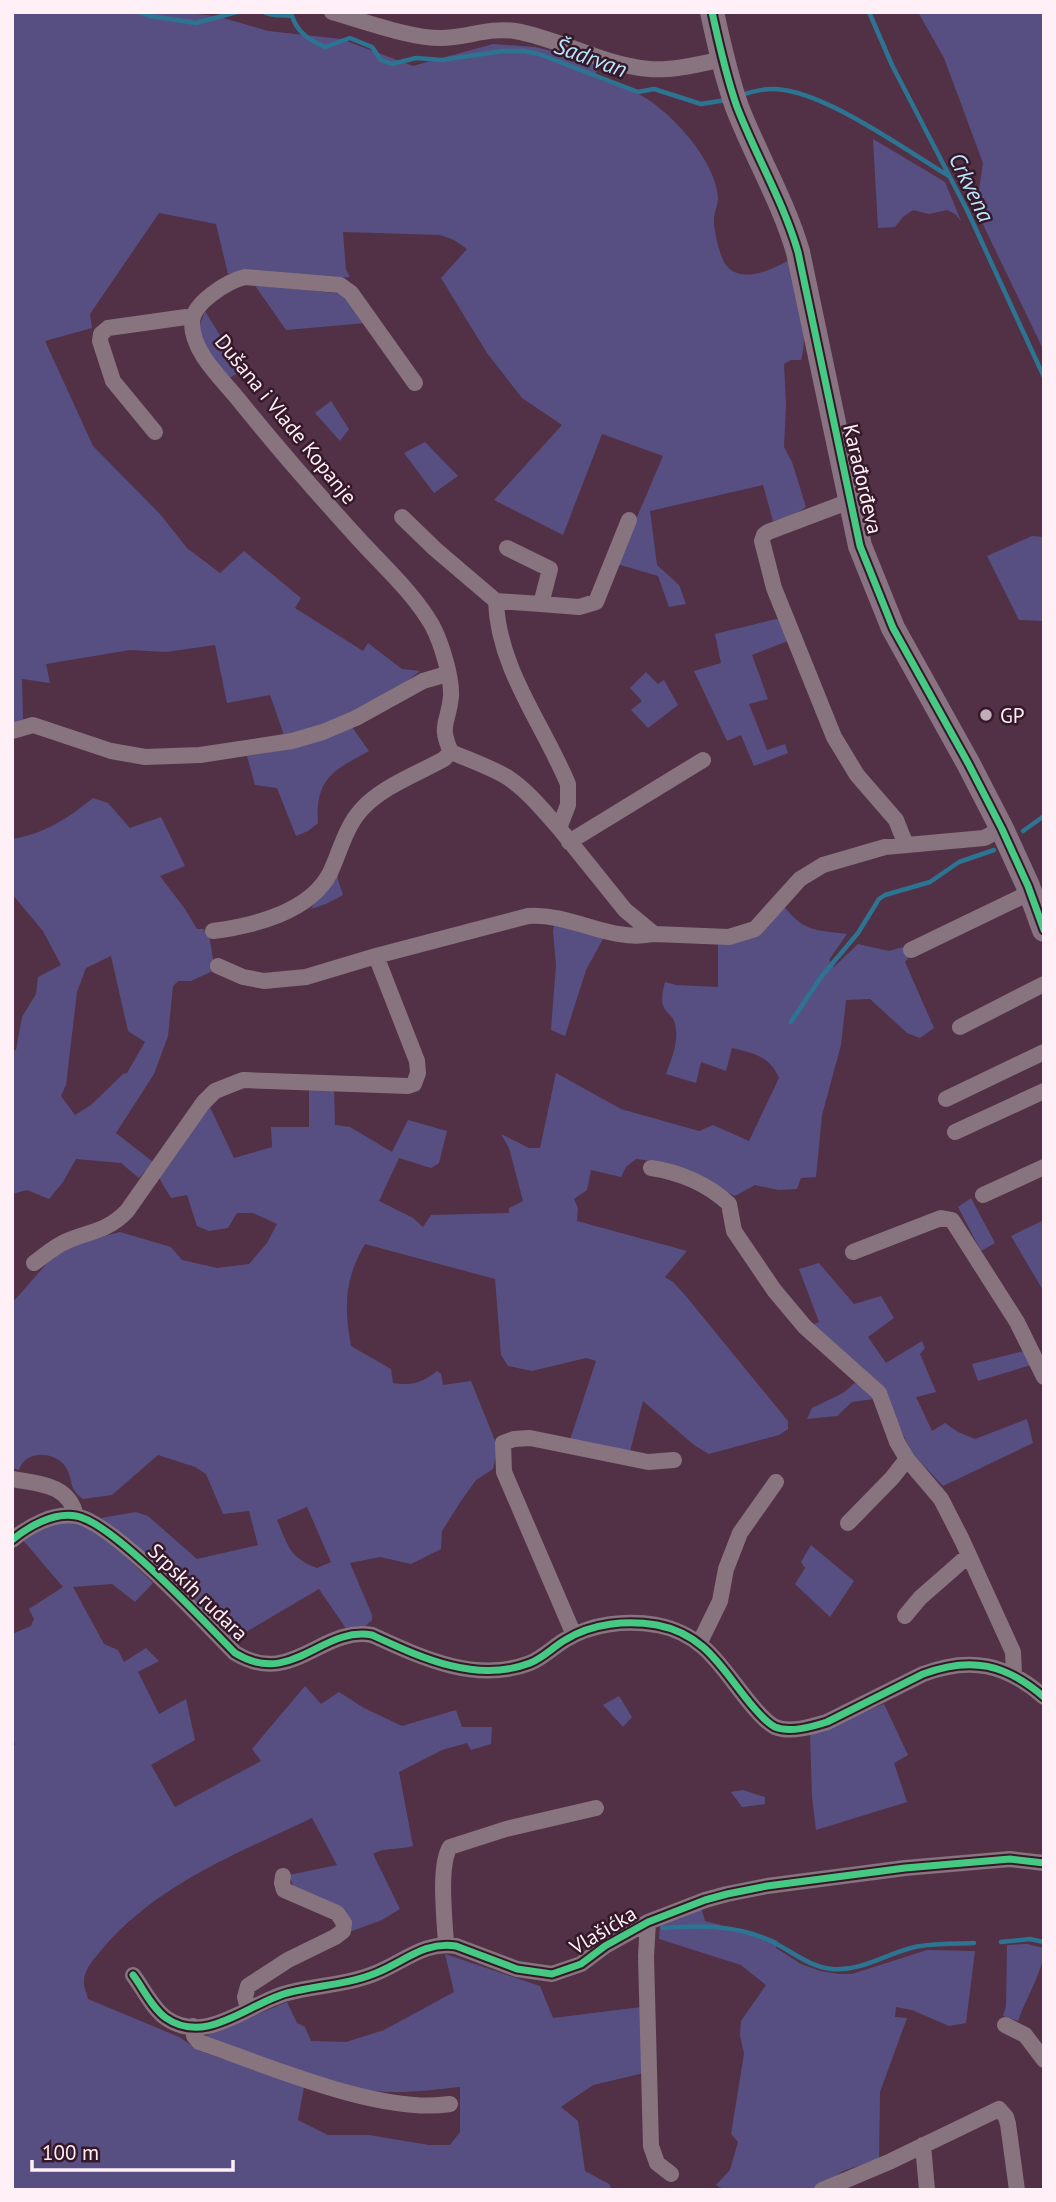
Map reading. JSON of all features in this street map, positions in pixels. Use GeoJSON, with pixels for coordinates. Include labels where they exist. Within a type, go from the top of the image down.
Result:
{"type":"FeatureCollection","features":[{"type":"Feature","properties":{"kind":"main road","name":"Karađorđeva"},"geometry":{"type":"LineString","coordinates":[[712,12],[734,98],[790,225],[810,303],[860,546],[893,628],[1002,829],[1044,930]]}},
{"type":"Feature","properties":{"kind":"street"},"geometry":{"type":"LineString","coordinates":[[332,12],[425,37],[458,37],[493,30],[515,31],[649,69],[723,59]]}},
{"type":"Feature","properties":{"kind":"street","name":"Dušana i Vlade Kopanje"},"geometry":{"type":"LineString","coordinates":[[415,383],[351,293],[340,285],[245,277],[235,279],[219,288],[197,309],[192,319],[199,348],[228,387],[297,472],[420,607],[436,633],[451,687],[451,699],[443,729],[451,752]]}},
{"type":"Feature","properties":{"kind":"street"},"geometry":{"type":"LineString","coordinates":[[155,432],[113,381],[100,341],[101,334],[108,328],[186,317],[192,319]]}},
{"type":"Feature","properties":{"kind":"street"},"geometry":{"type":"LineString","coordinates":[[850,501],[768,532],[762,541],[775,588],[834,737],[857,775],[896,820],[906,845]]}},
{"type":"Feature","properties":{"kind":"street"},"geometry":{"type":"LineString","coordinates":[[402,517],[496,601],[579,607],[596,602],[629,520]]}},
{"type":"Feature","properties":{"kind":"street"},"geometry":{"type":"LineString","coordinates":[[507,548],[551,569],[541,604]]}},
{"type":"Feature","properties":{"kind":"street"},"geometry":{"type":"LineString","coordinates":[[496,601],[499,633],[508,659],[568,784],[568,805],[559,828]]}},
{"type":"Feature","properties":{"kind":"street"},"geometry":{"type":"LineString","coordinates":[[12,732],[33,725],[111,751],[145,757],[200,755],[292,741],[323,732],[356,718],[424,681],[447,674]]}},
{"type":"Feature","properties":{"kind":"street"},"geometry":{"type":"LineString","coordinates":[[213,931],[261,920],[309,899],[330,872],[347,831],[363,807],[385,791],[444,759],[451,752],[513,781],[559,828],[625,910],[654,934]]}},
{"type":"Feature","properties":{"kind":"street"},"geometry":{"type":"LineString","coordinates":[[569,842],[703,760]]}},
{"type":"Feature","properties":{"kind":"street"},"geometry":{"type":"LineString","coordinates":[[218,966],[243,977],[284,981],[528,916],[570,920],[626,936],[654,934],[729,937],[749,933],[762,923],[800,879],[813,870],[855,854],[885,847],[984,838],[1002,829]]}},
{"type":"Feature","properties":{"kind":"street"},"geometry":{"type":"LineString","coordinates":[[911,950],[1021,897],[1031,895]]}},
{"type":"Feature","properties":{"kind":"street"},"geometry":{"type":"LineString","coordinates":[[34,1263],[64,1242],[116,1223],[203,1102],[230,1083],[258,1080],[408,1086],[414,1084],[418,1073],[416,1061],[376,956]]}},
{"type":"Feature","properties":{"kind":"street"},"geometry":{"type":"LineString","coordinates":[[960,1027],[1044,984]]}},
{"type":"Feature","properties":{"kind":"street"},"geometry":{"type":"LineString","coordinates":[[946,1098],[1044,1052]]}},
{"type":"Feature","properties":{"kind":"street"},"geometry":{"type":"LineString","coordinates":[[955,1132],[1044,1091]]}},
{"type":"Feature","properties":{"kind":"street"},"geometry":{"type":"LineString","coordinates":[[983,1195],[1044,1167]]}},
{"type":"Feature","properties":{"kind":"street"},"geometry":{"type":"LineString","coordinates":[[651,1168],[678,1173],[729,1203],[734,1231],[774,1290],[805,1327],[879,1393],[897,1442],[907,1459],[941,1499],[969,1555],[1013,1652],[1014,1674]]}},
{"type":"Feature","properties":{"kind":"street"},"geometry":{"type":"LineString","coordinates":[[853,1252],[941,1218],[952,1220],[1017,1322],[1044,1377]]}},
{"type":"Feature","properties":{"kind":"street"},"geometry":{"type":"LineString","coordinates":[[574,1635],[504,1472],[503,1443],[530,1438],[648,1462],[674,1460]]}},
{"type":"Feature","properties":{"kind":"street"},"geometry":{"type":"LineString","coordinates":[[848,1524],[907,1459]]}},
{"type":"Feature","properties":{"kind":"street"},"geometry":{"type":"LineString","coordinates":[[12,1479],[57,1489],[69,1497],[76,1516],[38,1522],[12,1540]]}},
{"type":"Feature","properties":{"kind":"street"},"geometry":{"type":"LineString","coordinates":[[700,1642],[720,1601],[726,1570],[740,1533],[776,1482]]}},
{"type":"Feature","properties":{"kind":"street","name":"Srpskih rudara"},"geometry":{"type":"LineString","coordinates":[[76,1516],[104,1529],[155,1574],[235,1653],[247,1660],[269,1664],[282,1663],[345,1636],[363,1634],[438,1663],[499,1670],[533,1662],[574,1635],[620,1622],[636,1622],[662,1626],[700,1642],[768,1723],[785,1729],[811,1727],[827,1722],[938,1669],[967,1665],[986,1666],[1014,1674],[1044,1698]]}},
{"type":"Feature","properties":{"kind":"street"},"geometry":{"type":"LineString","coordinates":[[905,1616],[920,1598],[969,1555]]}},
{"type":"Feature","properties":{"kind":"street"},"geometry":{"type":"LineString","coordinates":[[133,1975],[165,2017],[183,2025],[193,2026],[213,2025],[284,1994],[354,1981],[377,1973],[421,1949],[446,1945],[445,1875],[446,1856],[450,1847],[506,1829],[596,1808]]}},
{"type":"Feature","properties":{"kind":"street","name":"Vlašićka"},"geometry":{"type":"LineString","coordinates":[[446,1945],[517,1969],[552,1973],[581,1964],[605,1946],[648,1922],[705,1900],[767,1886],[1010,1859],[1044,1863]]}},
{"type":"Feature","properties":{"kind":"street"},"geometry":{"type":"LineString","coordinates":[[248,2009],[245,1997],[248,1986],[288,1959],[335,1937],[344,1927],[337,1913],[284,1889],[283,1875]]}},
{"type":"Feature","properties":{"kind":"street"},"geometry":{"type":"LineString","coordinates":[[648,1922],[646,1956],[651,2147],[657,2163],[671,2175]]}},
{"type":"Feature","properties":{"kind":"street"},"geometry":{"type":"LineString","coordinates":[[1005,2025],[1025,2035],[1044,2060]]}},
{"type":"Feature","properties":{"kind":"street"},"geometry":{"type":"LineString","coordinates":[[193,2026],[194,2036],[199,2042],[333,2087],[414,2106],[450,2104]]}},
{"type":"Feature","properties":{"kind":"street"},"geometry":{"type":"LineString","coordinates":[[822,2190],[999,2109],[1008,2124],[1017,2190]]}},
{"type":"Feature","properties":{"kind":"street"},"geometry":{"type":"LineString","coordinates":[[923,2145],[927,2190]]}},
{"type":"Feature","properties":{"kind":"shaded area"},"geometry":{"type":"Polygon","coordinates":[[[12,12],[177,12],[216,16],[268,31],[341,39],[413,66],[493,44],[535,47],[601,63],[594,77],[638,94],[656,105],[680,127],[702,155],[715,184],[718,198],[714,216],[715,229],[719,250],[726,265],[733,271],[749,275],[790,260],[804,336],[801,360],[791,360],[784,364],[784,447],[792,462],[806,507],[793,516],[773,521],[763,485],[650,511],[657,565],[679,585],[686,604],[669,607],[658,576],[617,564],[663,456],[602,434],[563,535],[494,500],[562,425],[522,398],[487,353],[441,278],[467,249],[440,235],[343,232],[346,270],[350,277],[320,279],[244,271],[228,274],[216,224],[159,213],[90,314],[92,328],[45,341],[93,446],[160,514],[187,548],[220,573],[244,551],[301,598],[295,608],[363,651],[368,643],[402,669],[420,671],[388,696],[316,730],[285,738],[270,695],[227,703],[215,645],[166,652],[130,650],[46,664],[50,683],[22,679],[23,719],[12,724],[12,12]]]}},
{"type":"Feature","properties":{"kind":"shaded area"},"geometry":{"type":"Polygon","coordinates":[[[918,12],[1044,12],[1044,351],[976,210],[983,163],[944,58],[918,12]]]}},
{"type":"Feature","properties":{"kind":"shaded area"},"geometry":{"type":"Polygon","coordinates":[[[873,139],[945,182],[961,221],[947,210],[929,214],[913,210],[895,227],[878,228],[873,139]]]}},
{"type":"Feature","properties":{"kind":"shaded area"},"geometry":{"type":"Polygon","coordinates":[[[254,284],[342,294],[366,323],[286,330],[254,284]]]}},
{"type":"Feature","properties":{"kind":"shaded area"},"geometry":{"type":"Polygon","coordinates":[[[205,311],[242,371],[229,378],[203,347],[198,330],[205,311]]]}},
{"type":"Feature","properties":{"kind":"shaded area"},"geometry":{"type":"Polygon","coordinates":[[[331,401],[349,429],[340,441],[315,413],[331,401]]]}},
{"type":"Feature","properties":{"kind":"shaded area"},"geometry":{"type":"Polygon","coordinates":[[[425,442],[458,476],[434,493],[404,453],[425,442]]]}},
{"type":"Feature","properties":{"kind":"shaded area"},"geometry":{"type":"Polygon","coordinates":[[[1032,536],[1044,537],[1044,621],[1019,620],[987,556],[1032,536]]]}},
{"type":"Feature","properties":{"kind":"shaded area"},"geometry":{"type":"Polygon","coordinates":[[[780,620],[788,641],[752,655],[768,699],[749,704],[767,750],[785,744],[788,753],[754,766],[741,735],[727,741],[694,671],[721,663],[715,634],[780,620]]]}},
{"type":"Feature","properties":{"kind":"shaded area"},"geometry":{"type":"Polygon","coordinates":[[[646,672],[658,684],[664,680],[678,705],[648,728],[631,710],[642,701],[630,688],[646,672]]]}},
{"type":"Feature","properties":{"kind":"shaded area"},"geometry":{"type":"Polygon","coordinates":[[[352,727],[369,751],[329,777],[320,795],[318,823],[296,836],[277,788],[255,785],[247,756],[294,748],[352,727]]]}},
{"type":"Feature","properties":{"kind":"shaded area"},"geometry":{"type":"Polygon","coordinates":[[[93,798],[108,803],[130,828],[161,817],[185,866],[160,876],[197,929],[203,929],[209,935],[215,970],[191,981],[178,981],[173,986],[168,1036],[154,1074],[116,1133],[153,1162],[139,1178],[121,1163],[76,1159],[49,1199],[27,1190],[12,1194],[12,1051],[16,1050],[22,1017],[36,994],[38,977],[61,965],[43,931],[12,894],[12,839],[46,829],[93,798]],[[111,956],[86,968],[77,992],[66,1085],[61,1096],[75,1115],[91,1105],[127,1073],[145,1042],[128,1031],[111,956]]]}},
{"type":"Feature","properties":{"kind":"shaded area"},"geometry":{"type":"Polygon","coordinates":[[[337,866],[343,895],[311,909],[337,866]]]}},
{"type":"Feature","properties":{"kind":"shaded area"},"geometry":{"type":"Polygon","coordinates":[[[783,905],[804,925],[847,934],[829,960],[834,967],[858,944],[889,951],[903,947],[912,954],[905,962],[934,1028],[920,1038],[907,1033],[870,999],[846,1000],[841,1045],[822,1115],[816,1177],[801,1178],[797,1189],[778,1190],[755,1185],[735,1196],[675,1168],[636,1159],[626,1167],[621,1177],[591,1170],[587,1190],[574,1199],[578,1208],[577,1221],[687,1251],[665,1277],[685,1295],[788,1421],[788,1429],[779,1435],[709,1454],[694,1445],[643,1401],[629,1455],[569,1443],[596,1361],[586,1358],[532,1371],[508,1366],[501,1355],[495,1279],[365,1244],[349,1282],[347,1318],[351,1346],[391,1369],[393,1383],[416,1383],[437,1371],[441,1374],[443,1385],[471,1381],[498,1448],[493,1469],[476,1480],[442,1531],[441,1549],[411,1564],[380,1557],[350,1563],[372,1615],[372,1620],[361,1630],[347,1630],[319,1589],[246,1632],[230,1637],[101,1518],[136,1512],[148,1516],[197,1559],[258,1545],[249,1511],[223,1514],[206,1474],[195,1467],[158,1455],[112,1495],[83,1499],[72,1487],[65,1466],[54,1457],[33,1456],[22,1463],[19,1470],[12,1468],[12,1303],[50,1260],[71,1245],[120,1232],[171,1247],[182,1260],[217,1268],[249,1264],[267,1243],[277,1224],[253,1213],[237,1213],[228,1228],[209,1231],[197,1226],[187,1195],[171,1198],[159,1178],[208,1103],[234,1158],[272,1147],[271,1127],[309,1127],[309,1087],[334,1088],[335,1125],[350,1127],[392,1152],[408,1120],[447,1131],[439,1163],[431,1168],[399,1158],[379,1201],[413,1218],[423,1227],[431,1215],[509,1213],[509,1208],[523,1201],[509,1148],[501,1134],[529,1148],[540,1148],[556,1073],[621,1109],[699,1131],[713,1125],[749,1141],[779,1078],[775,1071],[766,1060],[732,1048],[726,1071],[701,1062],[696,1083],[666,1074],[674,1052],[676,1035],[675,1022],[662,1001],[663,993],[665,982],[718,987],[718,943],[742,941],[757,935],[783,905]],[[307,1507],[277,1520],[287,1544],[300,1560],[317,1568],[331,1562],[307,1507]]]}},
{"type":"Feature","properties":{"kind":"shaded area"},"geometry":{"type":"Polygon","coordinates":[[[555,922],[604,937],[586,970],[565,1036],[551,1030],[556,965],[553,931],[555,922]]]}},
{"type":"Feature","properties":{"kind":"shaded area"},"geometry":{"type":"Polygon","coordinates":[[[971,1198],[995,1243],[981,1251],[958,1207],[971,1198]]]}},
{"type":"Feature","properties":{"kind":"shaded area"},"geometry":{"type":"Polygon","coordinates":[[[1044,1220],[1044,1292],[1011,1236],[1044,1220]]]}},
{"type":"Feature","properties":{"kind":"shaded area"},"geometry":{"type":"Polygon","coordinates":[[[819,1263],[854,1304],[881,1296],[894,1318],[868,1337],[886,1363],[922,1341],[925,1348],[920,1354],[936,1392],[916,1397],[932,1431],[945,1423],[975,1439],[1027,1419],[1033,1443],[943,1486],[912,1453],[893,1414],[810,1326],[819,1322],[799,1269],[819,1263]]]}},
{"type":"Feature","properties":{"kind":"shaded area"},"geometry":{"type":"Polygon","coordinates":[[[1028,1350],[1031,1365],[978,1381],[972,1364],[1028,1350]]]}},
{"type":"Feature","properties":{"kind":"shaded area"},"geometry":{"type":"Polygon","coordinates":[[[855,1383],[864,1387],[874,1399],[852,1402],[837,1416],[807,1419],[812,1408],[843,1393],[855,1383]]]}},
{"type":"Feature","properties":{"kind":"shaded area"},"geometry":{"type":"Polygon","coordinates":[[[53,1523],[94,1526],[153,1583],[135,1602],[112,1584],[73,1587],[104,1644],[118,1650],[124,1662],[146,1648],[159,1661],[138,1672],[159,1714],[186,1699],[195,1740],[151,1765],[175,1807],[261,1761],[252,1749],[305,1686],[321,1704],[339,1692],[364,1708],[402,1726],[456,1710],[462,1727],[492,1727],[491,1744],[471,1750],[467,1743],[442,1750],[399,1772],[413,1846],[382,1850],[373,1854],[400,1909],[382,1920],[344,1934],[349,1925],[294,1888],[289,1875],[337,1865],[312,1818],[200,1872],[149,1905],[125,1925],[91,1964],[84,1978],[88,1999],[179,2037],[200,2051],[304,2087],[298,2120],[328,2135],[369,2135],[429,2145],[450,2145],[460,2132],[460,2087],[395,2092],[353,2087],[290,2070],[209,2040],[205,2036],[287,2002],[297,2023],[305,2027],[311,2041],[346,2042],[384,2030],[454,1992],[445,1954],[540,1986],[553,2018],[641,2007],[644,2073],[593,2085],[561,2107],[578,2121],[585,2171],[609,2184],[612,2190],[12,2190],[12,1744],[15,1745],[12,1736],[12,1634],[31,1626],[34,1619],[29,1609],[63,1587],[22,1539],[53,1523]]]}},
{"type":"Feature","properties":{"kind":"shaded area"},"geometry":{"type":"Polygon","coordinates":[[[811,1545],[854,1581],[830,1617],[795,1584],[805,1568],[801,1562],[811,1545]]]}},
{"type":"Feature","properties":{"kind":"shaded area"},"geometry":{"type":"Polygon","coordinates":[[[619,1696],[632,1717],[623,1727],[603,1705],[619,1696]]]}},
{"type":"Feature","properties":{"kind":"shaded area"},"geometry":{"type":"Polygon","coordinates":[[[884,1704],[908,1755],[894,1763],[907,1802],[816,1830],[810,1734],[884,1704]]]}},
{"type":"Feature","properties":{"kind":"shaded area"},"geometry":{"type":"Polygon","coordinates":[[[743,1790],[765,1797],[765,1804],[742,1807],[731,1792],[743,1790]]]}},
{"type":"Feature","properties":{"kind":"shaded area"},"geometry":{"type":"Polygon","coordinates":[[[701,1907],[705,1921],[778,1941],[776,1948],[801,1964],[820,1971],[852,1974],[927,1950],[975,1951],[966,2023],[949,2026],[912,2010],[896,2007],[895,2017],[907,2018],[880,2092],[879,2159],[843,2171],[814,2190],[725,2190],[716,2185],[730,2170],[738,2142],[731,2134],[744,2054],[740,2035],[741,2021],[766,1985],[741,1965],[659,1939],[660,1924],[701,1907]]]}},
{"type":"Feature","properties":{"kind":"shaded area"},"geometry":{"type":"Polygon","coordinates":[[[1027,1944],[1044,1948],[1043,1957],[1018,2021],[1003,2016],[1006,2006],[1007,1945],[1027,1944]]]}},
{"type":"Feature","properties":{"kind":"waterway","name":"Šadrvan"},"geometry":{"type":"LineString","coordinates":[[139,12],[196,23],[237,12]]}},
{"type":"Feature","properties":{"kind":"waterway","name":"Šadrvan"},"geometry":{"type":"LineString","coordinates":[[264,12],[292,16],[304,35],[325,47],[350,38],[372,47],[381,60],[392,64],[416,58],[442,60],[503,51],[524,51],[539,54],[638,92],[654,89],[701,104],[726,100]]}},
{"type":"Feature","properties":{"kind":"waterway","name":"Crkvena"},"geometry":{"type":"LineString","coordinates":[[869,12],[892,65],[967,210],[1044,377]]}},
{"type":"Feature","properties":{"kind":"waterway","name":"Šadrvan"},"geometry":{"type":"LineString","coordinates":[[741,95],[778,89],[824,103],[846,113],[949,176]]}},
{"type":"Feature","properties":{"kind":"waterway"},"geometry":{"type":"LineString","coordinates":[[1023,831],[1044,816]]}},
{"type":"Feature","properties":{"kind":"waterway"},"geometry":{"type":"LineString","coordinates":[[791,1022],[821,977],[858,933],[879,899],[930,882],[959,862],[994,850]]}},
{"type":"Feature","properties":{"kind":"waterway"},"geometry":{"type":"LineString","coordinates":[[663,1928],[703,1927],[743,1931],[769,1940],[815,1965],[832,1969],[853,1968],[915,1947],[974,1943]]}},
{"type":"Feature","properties":{"kind":"waterway"},"geometry":{"type":"LineString","coordinates":[[1001,1942],[1030,1939],[1044,1942]]}},
{"type":"Feature","properties":{"kind":"cycle path"},"geometry":{"type":"LineString","coordinates":[[712,12],[737,107],[785,215],[798,252],[860,546],[893,628],[1002,829],[1028,886],[1044,930]]}},
{"type":"Feature","properties":{"kind":"cycle path"},"geometry":{"type":"LineString","coordinates":[[12,1540],[34,1525],[59,1516],[76,1516],[92,1522],[135,1554],[235,1653],[255,1662],[273,1664],[306,1654],[337,1639],[372,1635],[409,1652],[449,1665],[489,1671],[510,1669],[535,1661],[575,1634],[598,1626],[634,1623],[657,1625],[690,1637],[714,1658],[764,1719],[781,1729],[801,1729],[827,1722],[923,1674],[957,1665],[987,1666],[1002,1670],[1044,1697]]}},
{"type":"Feature","properties":{"kind":"cycle path"},"geometry":{"type":"LineString","coordinates":[[133,1975],[161,2014],[181,2025],[196,2027],[227,2020],[287,1993],[365,1977],[424,1949],[434,1947],[456,1946],[517,1969],[552,1974],[581,1964],[605,1946],[648,1922],[727,1894],[767,1886],[905,1868],[1010,1859],[1044,1863]]}},
{"type":"Feature","properties":{"kind":"place","name":"GP"},"geometry":{"type":"Point","coordinates":[986,715]}}]}
